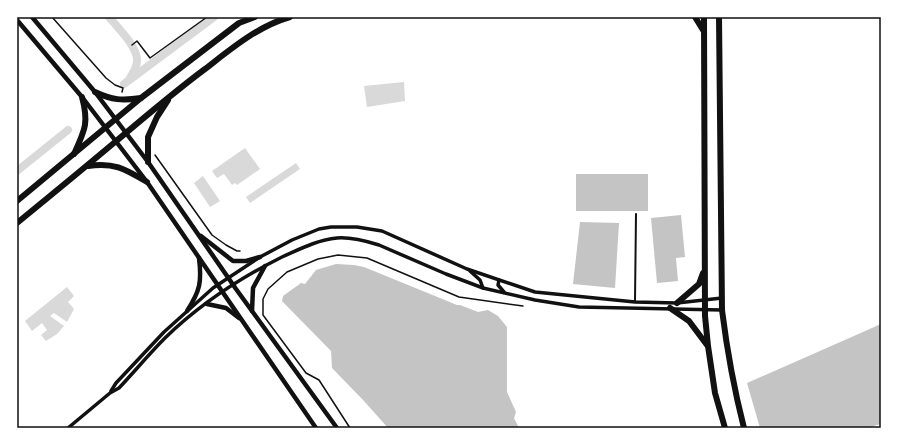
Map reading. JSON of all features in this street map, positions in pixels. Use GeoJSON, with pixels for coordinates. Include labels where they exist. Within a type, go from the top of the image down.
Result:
{"type":"FeatureCollection","features":[{"type":"Feature","properties":{"kind":"main road"},"geometry":{"type":"LineString","coordinates":[[17,201],[141,98],[239,24],[254,17]]}},
{"type":"Feature","properties":{"kind":"main road"},"geometry":{"type":"LineString","coordinates":[[17,223],[171,95],[256,32],[279,20],[290,17]]}},
{"type":"Feature","properties":{"kind":"main road"},"geometry":{"type":"LineString","coordinates":[[695,17],[704,32]]}},
{"type":"Feature","properties":{"kind":"main road"},"geometry":{"type":"LineString","coordinates":[[704,17],[705,310],[708,346],[715,393],[725,428]]}},
{"type":"Feature","properties":{"kind":"main road"},"geometry":{"type":"LineString","coordinates":[[719,17],[722,310],[738,405],[744,428]]}},
{"type":"Feature","properties":{"kind":"main road"},"geometry":{"type":"LineString","coordinates":[[95,92],[112,99],[129,100],[141,98]]}},
{"type":"Feature","properties":{"kind":"main road"},"geometry":{"type":"LineString","coordinates":[[148,162],[148,137],[157,117],[171,95]]}},
{"type":"Feature","properties":{"kind":"main road"},"geometry":{"type":"LineString","coordinates":[[73,155],[86,124],[85,108],[82,97]]}},
{"type":"Feature","properties":{"kind":"main road"},"geometry":{"type":"LineString","coordinates":[[86,166],[99,164],[115,166],[147,182]]}},
{"type":"Feature","properties":{"kind":"main road"},"geometry":{"type":"LineString","coordinates":[[677,302],[699,284],[704,270]]}},
{"type":"Feature","properties":{"kind":"main road"},"geometry":{"type":"LineString","coordinates":[[670,308],[689,321],[708,346]]}},
{"type":"Feature","properties":{"kind":"street"},"geometry":{"type":"LineString","coordinates":[[32,17],[95,92],[148,162],[233,285],[337,428]]}},
{"type":"Feature","properties":{"kind":"street"},"geometry":{"type":"LineString","coordinates":[[17,20],[82,97],[147,182],[316,428]]}},
{"type":"Feature","properties":{"kind":"street"},"geometry":{"type":"LineString","coordinates":[[110,393],[116,383],[164,332],[217,285],[260,257],[292,240],[319,229],[331,227],[357,227],[382,231],[467,269],[535,292],[635,302],[677,302],[722,298]]}},
{"type":"Feature","properties":{"kind":"street"},"geometry":{"type":"LineString","coordinates":[[194,229],[210,244],[233,261],[246,261],[260,257]]}},
{"type":"Feature","properties":{"kind":"street"},"geometry":{"type":"LineString","coordinates":[[68,428],[110,393],[119,388],[165,338],[222,292],[265,266],[297,250],[317,242],[338,238],[353,239],[379,245],[446,274],[483,288],[510,295],[579,307],[722,310]]}},
{"type":"Feature","properties":{"kind":"street"},"geometry":{"type":"LineString","coordinates":[[187,311],[197,296],[200,284],[201,272],[199,257]]}},
{"type":"Feature","properties":{"kind":"street"},"geometry":{"type":"LineString","coordinates":[[252,311],[253,288],[265,266]]}},
{"type":"Feature","properties":{"kind":"street"},"geometry":{"type":"LineString","coordinates":[[467,269],[480,280],[483,288]]}},
{"type":"Feature","properties":{"kind":"street"},"geometry":{"type":"LineString","coordinates":[[499,280],[499,288],[510,295]]}},
{"type":"Feature","properties":{"kind":"street"},"geometry":{"type":"LineString","coordinates":[[207,304],[226,308],[242,320]]}},
{"type":"Feature","properties":{"kind":"lane"},"geometry":{"type":"LineString","coordinates":[[635,302],[636,214]]}},
{"type":"Feature","properties":{"kind":"path"},"geometry":{"type":"LineString","coordinates":[[52,17],[106,78],[115,85],[123,88]]}},
{"type":"Feature","properties":{"kind":"path"},"geometry":{"type":"LineString","coordinates":[[132,45],[137,41],[150,58],[207,17]]}},
{"type":"Feature","properties":{"kind":"path"},"geometry":{"type":"LineString","coordinates":[[155,154],[212,234],[226,245],[240,251]]}},
{"type":"Feature","properties":{"kind":"path"},"geometry":{"type":"LineString","coordinates":[[350,428],[319,380],[306,373],[263,315],[263,299],[268,289],[287,272],[318,259],[338,255],[367,258],[460,297],[523,306]]}},
{"type":"Feature","properties":{"kind":"shaded area"},"geometry":{"type":"Polygon","coordinates":[[[404,82],[405,101],[367,107],[364,86],[404,82]]]}},
{"type":"Feature","properties":{"kind":"shaded area"},"geometry":{"type":"Polygon","coordinates":[[[245,148],[260,169],[237,185],[235,183],[232,185],[224,174],[217,178],[212,171],[245,148]]]}},
{"type":"Feature","properties":{"kind":"shaded area"},"geometry":{"type":"Polygon","coordinates":[[[296,163],[300,169],[250,203],[246,197],[296,163]]]}},
{"type":"Feature","properties":{"kind":"shaded area"},"geometry":{"type":"Polygon","coordinates":[[[203,176],[220,201],[210,207],[194,183],[203,176]]]}},
{"type":"Feature","properties":{"kind":"shaded area"},"geometry":{"type":"Polygon","coordinates":[[[67,287],[74,296],[68,302],[74,309],[67,322],[54,313],[50,316],[64,326],[57,334],[46,341],[41,335],[47,330],[42,323],[32,331],[25,321],[67,287]]]}},
{"type":"Feature","properties":{"kind":"building"},"geometry":{"type":"Polygon","coordinates":[[[576,174],[648,174],[648,211],[576,211],[576,174]]]}},
{"type":"Feature","properties":{"kind":"building"},"geometry":{"type":"Polygon","coordinates":[[[681,215],[685,257],[676,258],[678,281],[657,283],[651,218],[681,215]]]}},
{"type":"Feature","properties":{"kind":"building"},"geometry":{"type":"Polygon","coordinates":[[[580,222],[619,223],[615,288],[573,284],[580,222]]]}},
{"type":"Feature","properties":{"kind":"building"},"geometry":{"type":"Polygon","coordinates":[[[336,264],[364,267],[457,305],[478,312],[488,310],[498,316],[507,327],[507,392],[516,412],[514,418],[519,428],[388,428],[332,368],[331,351],[282,301],[283,296],[301,283],[305,284],[316,270],[336,264]]]}},
{"type":"Feature","properties":{"kind":"building"},"geometry":{"type":"Polygon","coordinates":[[[881,324],[881,424],[866,428],[760,428],[747,383],[881,324]]]}},
{"type":"Feature","properties":{"kind":"waterway"},"geometry":{"type":"LineString","coordinates":[[109,17],[127,38],[134,50],[137,61],[135,70],[130,78]]}},
{"type":"Feature","properties":{"kind":"waterway"},"geometry":{"type":"LineString","coordinates":[[124,84],[214,17]]}},
{"type":"Feature","properties":{"kind":"waterway"},"geometry":{"type":"LineString","coordinates":[[17,171],[68,130]]}}]}
